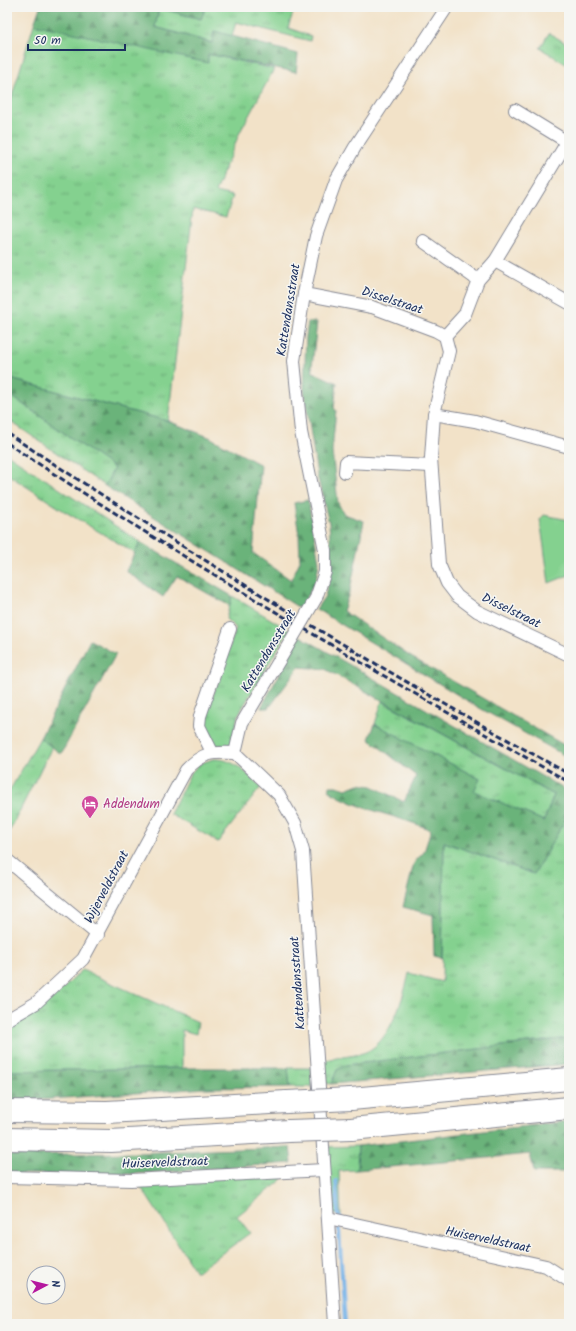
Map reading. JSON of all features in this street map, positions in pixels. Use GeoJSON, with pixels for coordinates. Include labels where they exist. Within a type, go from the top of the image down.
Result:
{"type":"FeatureCollection","features":[{"type":"Feature","properties":{"kind":"highway"},"geometry":{"type":"LineString","coordinates":[[7,1111],[107,1112],[350,1099],[569,1079]]}},
{"type":"Feature","properties":{"kind":"highway"},"geometry":{"type":"LineString","coordinates":[[7,1139],[111,1141],[351,1129],[569,1108]]}},
{"type":"Feature","properties":{"kind":"street","name":"Kattendansstraat"},"geometry":{"type":"LineString","coordinates":[[335,1324],[303,851],[296,823],[279,795],[235,753],[242,723],[316,598],[326,572],[325,550],[301,432],[294,361],[304,294],[316,236],[336,180],[355,147],[447,7]]}},
{"type":"Feature","properties":{"kind":"street"},"geometry":{"type":"LineString","coordinates":[[445,336],[465,314],[478,280],[495,260],[568,143],[514,110]]}},
{"type":"Feature","properties":{"kind":"street"},"geometry":{"type":"LineString","coordinates":[[423,241],[478,280]]}},
{"type":"Feature","properties":{"kind":"street"},"geometry":{"type":"LineString","coordinates":[[495,260],[569,303]]}},
{"type":"Feature","properties":{"kind":"street","name":"Disselstraat"},"geometry":{"type":"LineString","coordinates":[[304,294],[372,307],[436,331],[445,336],[449,351],[434,414],[431,466],[439,564],[447,583],[457,596],[476,611],[569,655]]}},
{"type":"Feature","properties":{"kind":"street"},"geometry":{"type":"LineString","coordinates":[[434,414],[475,421],[569,447]]}},
{"type":"Feature","properties":{"kind":"street"},"geometry":{"type":"LineString","coordinates":[[345,472],[346,462],[431,466]]}},
{"type":"Feature","properties":{"kind":"street"},"geometry":{"type":"LineString","coordinates":[[212,752],[199,726],[200,716],[230,628]]}},
{"type":"Feature","properties":{"kind":"street","name":"Wijerveldstraat"},"geometry":{"type":"LineString","coordinates":[[7,1020],[36,1003],[66,977],[83,959],[98,935],[186,770],[194,761],[212,752],[235,753]]}},
{"type":"Feature","properties":{"kind":"street"},"geometry":{"type":"LineString","coordinates":[[7,860],[98,935]]}},
{"type":"Feature","properties":{"kind":"street","name":"Huiserveldstraat"},"geometry":{"type":"LineString","coordinates":[[7,1177],[131,1180],[324,1170]]}},
{"type":"Feature","properties":{"kind":"street","name":"Huiserveldstraat"},"geometry":{"type":"LineString","coordinates":[[328,1218],[546,1266],[569,1281]]}},
{"type":"Feature","properties":{"kind":"green space"},"geometry":{"type":"Polygon","coordinates":[[[40,7],[206,7],[201,19],[159,8],[155,27],[212,43],[214,31],[298,54],[296,72],[208,54],[208,63],[34,24],[40,7]]]}},
{"type":"Feature","properties":{"kind":"green space"},"geometry":{"type":"Polygon","coordinates":[[[206,7],[295,7],[288,28],[311,36],[310,41],[236,22],[232,36],[214,31],[213,43],[155,27],[159,8],[201,19],[206,7]]]}},
{"type":"Feature","properties":{"kind":"green space"},"geometry":{"type":"Polygon","coordinates":[[[34,24],[207,62],[208,54],[274,69],[240,132],[215,192],[233,196],[226,217],[193,209],[168,421],[7,378],[7,112],[34,24]]]}},
{"type":"Feature","properties":{"kind":"green space"},"geometry":{"type":"Polygon","coordinates":[[[549,33],[569,45],[569,66],[540,48],[549,33]]]}},
{"type":"Feature","properties":{"kind":"green space"},"geometry":{"type":"Polygon","coordinates":[[[308,322],[317,322],[312,367],[313,372],[337,383],[332,451],[338,503],[344,514],[364,521],[350,590],[343,611],[411,657],[569,748],[569,758],[476,706],[316,609],[325,596],[332,569],[329,523],[317,475],[304,389],[308,322]]]}},
{"type":"Feature","properties":{"kind":"green space"},"geometry":{"type":"Polygon","coordinates":[[[7,378],[168,421],[209,437],[261,465],[253,553],[291,580],[300,561],[299,535],[294,503],[308,500],[319,562],[316,580],[301,609],[105,486],[114,468],[7,393],[7,378]]]}},
{"type":"Feature","properties":{"kind":"green space"},"geometry":{"type":"Polygon","coordinates":[[[7,393],[114,468],[105,486],[7,419],[7,393]]]}},
{"type":"Feature","properties":{"kind":"green space"},"geometry":{"type":"Polygon","coordinates":[[[7,454],[140,542],[135,553],[64,511],[7,474],[7,454]]]}},
{"type":"Feature","properties":{"kind":"green space"},"geometry":{"type":"Polygon","coordinates":[[[544,515],[569,520],[569,575],[549,583],[540,519],[544,515]]]}},
{"type":"Feature","properties":{"kind":"green space"},"geometry":{"type":"Polygon","coordinates":[[[140,542],[232,596],[230,606],[177,576],[163,597],[126,571],[140,542]]]}},
{"type":"Feature","properties":{"kind":"green space"},"geometry":{"type":"Polygon","coordinates":[[[232,596],[289,630],[238,715],[231,744],[222,748],[215,746],[204,722],[236,628],[226,619],[232,596]]]}},
{"type":"Feature","properties":{"kind":"green space"},"geometry":{"type":"Polygon","coordinates":[[[300,636],[569,792],[569,813],[534,874],[444,842],[442,958],[434,956],[433,915],[403,907],[414,863],[424,852],[431,830],[341,798],[329,791],[330,786],[337,786],[346,789],[359,784],[372,786],[404,802],[416,776],[369,739],[375,724],[480,779],[474,791],[544,821],[554,795],[325,669],[299,667],[269,708],[261,708],[300,636]]]}},
{"type":"Feature","properties":{"kind":"green space"},"geometry":{"type":"Polygon","coordinates":[[[90,640],[116,654],[61,754],[40,738],[90,640]]]}},
{"type":"Feature","properties":{"kind":"green space"},"geometry":{"type":"Polygon","coordinates":[[[382,701],[554,795],[544,821],[473,791],[480,779],[375,724],[382,701]]]}},
{"type":"Feature","properties":{"kind":"green space"},"geometry":{"type":"Polygon","coordinates":[[[40,738],[52,747],[7,836],[7,795],[40,738]]]}},
{"type":"Feature","properties":{"kind":"green space"},"geometry":{"type":"Polygon","coordinates":[[[213,759],[227,761],[239,767],[261,787],[218,842],[170,814],[190,774],[199,764],[213,759]]]}},
{"type":"Feature","properties":{"kind":"green space"},"geometry":{"type":"Polygon","coordinates":[[[569,813],[569,1038],[346,1065],[337,1070],[331,1084],[325,1083],[323,1068],[326,1060],[364,1053],[376,1045],[383,1037],[390,1027],[400,1005],[409,973],[442,982],[444,842],[534,874],[569,813]]]}},
{"type":"Feature","properties":{"kind":"green space"},"geometry":{"type":"Polygon","coordinates":[[[82,970],[198,1022],[196,1034],[182,1030],[182,1068],[7,1071],[7,1029],[47,1002],[82,970]]]}},
{"type":"Feature","properties":{"kind":"green space"},"geometry":{"type":"Polygon","coordinates":[[[569,1038],[569,1064],[331,1084],[337,1070],[346,1065],[569,1038]]]}},
{"type":"Feature","properties":{"kind":"green space"},"geometry":{"type":"Polygon","coordinates":[[[288,1068],[311,1068],[312,1087],[290,1087],[288,1068]]]}},
{"type":"Feature","properties":{"kind":"green space"},"geometry":{"type":"Polygon","coordinates":[[[288,1068],[290,1087],[206,1088],[7,1102],[7,1071],[288,1068]]]}},
{"type":"Feature","properties":{"kind":"green space"},"geometry":{"type":"Polygon","coordinates":[[[569,1121],[569,1172],[534,1172],[530,1154],[357,1170],[358,1146],[569,1121]]]}},
{"type":"Feature","properties":{"kind":"green space"},"geometry":{"type":"Polygon","coordinates":[[[358,1146],[357,1170],[339,1171],[341,1216],[333,1214],[327,1147],[358,1146]]]}},
{"type":"Feature","properties":{"kind":"green space"},"geometry":{"type":"Polygon","coordinates":[[[290,1147],[292,1163],[133,1174],[7,1174],[7,1155],[137,1153],[290,1147]]]}},
{"type":"Feature","properties":{"kind":"green space"},"geometry":{"type":"Polygon","coordinates":[[[279,1171],[283,1179],[237,1216],[250,1233],[196,1272],[139,1184],[279,1171]]]}},
{"type":"Feature","properties":{"kind":"waterway"},"geometry":{"type":"LineString","coordinates":[[336,1181],[338,1215],[340,1217]]}},
{"type":"Feature","properties":{"kind":"waterway"},"geometry":{"type":"LineString","coordinates":[[339,1229],[345,1324]]}},
{"type":"Feature","properties":{"kind":"railway"},"geometry":{"type":"LineString","coordinates":[[7,433],[145,522],[285,609],[426,693],[569,774]]}},
{"type":"Feature","properties":{"kind":"railway"},"geometry":{"type":"LineString","coordinates":[[7,443],[145,532],[215,575],[569,782]]}},
{"type":"Feature","properties":{"kind":"place","name":"Addendum"},"geometry":{"type":"Point","coordinates":[90,819]}}]}
